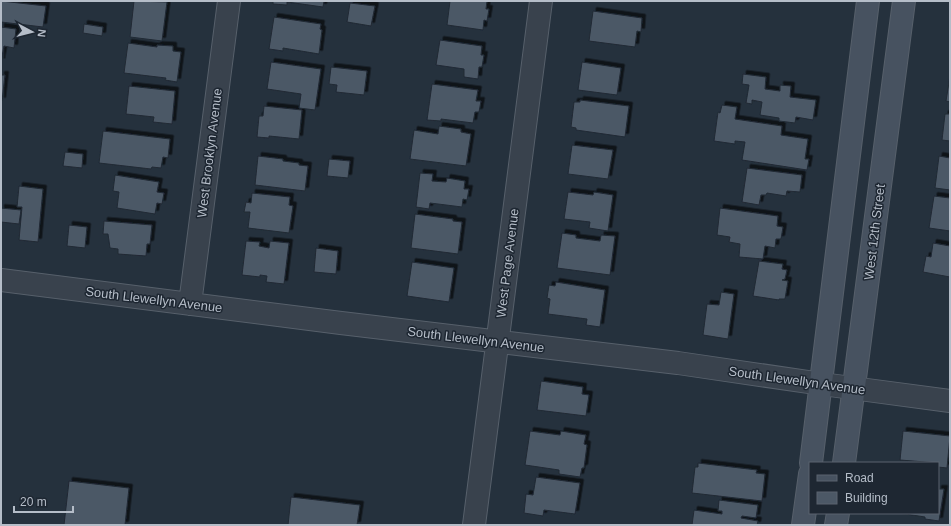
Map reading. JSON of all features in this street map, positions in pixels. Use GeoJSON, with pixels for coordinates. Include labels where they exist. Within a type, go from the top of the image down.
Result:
{"type":"FeatureCollection","features":[{"type":"Feature","properties":{"kind":"main road"},"geometry":{"type":"LineString","coordinates":[[812,462],[868,1]]}},
{"type":"Feature","properties":{"kind":"main road","name":"West 12th Street"},"geometry":{"type":"LineString","coordinates":[[844,462],[904,1]]}},
{"type":"Feature","properties":{"kind":"main road"},"geometry":{"type":"LineString","coordinates":[[803,525],[809,481]]}},
{"type":"Feature","properties":{"kind":"main road"},"geometry":{"type":"LineString","coordinates":[[836,525],[838,514]]}},
{"type":"Feature","properties":{"kind":"street","name":"West Brooklyn Avenue"},"geometry":{"type":"LineString","coordinates":[[190,304],[229,1]]}},
{"type":"Feature","properties":{"kind":"street","name":"West Page Avenue"},"geometry":{"type":"LineString","coordinates":[[474,525],[540,1]]}},
{"type":"Feature","properties":{"kind":"street","name":"South Llewellyn Avenue"},"geometry":{"type":"LineString","coordinates":[[1,280],[678,363],[950,401]]}},
{"type":"Feature","properties":{"kind":"building"},"geometry":{"type":"Polygon","coordinates":[[[1,1],[46,6],[43,27],[1,22],[1,1]]]}},
{"type":"Feature","properties":{"kind":"building"},"geometry":{"type":"Polygon","coordinates":[[[134,1],[167,2],[162,41],[130,37],[134,1]]]}},
{"type":"Feature","properties":{"kind":"building"},"geometry":{"type":"Polygon","coordinates":[[[273,1],[324,1],[323,7],[287,2],[287,5],[273,4],[273,1]]]}},
{"type":"Feature","properties":{"kind":"building"},"geometry":{"type":"Polygon","coordinates":[[[450,1],[487,1],[486,9],[489,9],[487,21],[484,20],[483,30],[447,25],[450,1]]]}},
{"type":"Feature","properties":{"kind":"building"},"geometry":{"type":"Polygon","coordinates":[[[350,3],[375,6],[371,26],[347,22],[350,3]]]}},
{"type":"Feature","properties":{"kind":"building"},"geometry":{"type":"Polygon","coordinates":[[[593,11],[642,18],[641,32],[637,31],[635,47],[589,41],[593,11]]]}},
{"type":"Feature","properties":{"kind":"building"},"geometry":{"type":"Polygon","coordinates":[[[274,17],[321,24],[320,29],[322,30],[319,54],[283,48],[283,51],[269,49],[274,17]]]}},
{"type":"Feature","properties":{"kind":"building"},"geometry":{"type":"Polygon","coordinates":[[[84,24],[103,27],[102,36],[83,33],[84,24]]]}},
{"type":"Feature","properties":{"kind":"building"},"geometry":{"type":"Polygon","coordinates":[[[1,27],[16,29],[14,48],[4,46],[1,62],[1,27]]]}},
{"type":"Feature","properties":{"kind":"building"},"geometry":{"type":"Polygon","coordinates":[[[440,40],[482,46],[481,55],[484,55],[482,67],[479,67],[478,79],[464,77],[464,69],[436,65],[440,40]]]}},
{"type":"Feature","properties":{"kind":"building"},"geometry":{"type":"Polygon","coordinates":[[[128,43],[157,47],[157,45],[173,46],[173,51],[181,52],[177,82],[165,80],[166,78],[124,73],[128,43]]]}},
{"type":"Feature","properties":{"kind":"building"},"geometry":{"type":"Polygon","coordinates":[[[271,62],[321,69],[315,110],[299,108],[301,94],[267,89],[271,62]]]}},
{"type":"Feature","properties":{"kind":"building"},"geometry":{"type":"Polygon","coordinates":[[[582,62],[621,68],[617,95],[578,90],[582,62]]]}},
{"type":"Feature","properties":{"kind":"building"},"geometry":{"type":"Polygon","coordinates":[[[331,67],[367,71],[364,95],[336,92],[337,85],[329,84],[331,67]]]}},
{"type":"Feature","properties":{"kind":"building"},"geometry":{"type":"Polygon","coordinates":[[[743,74],[766,77],[765,89],[780,91],[780,85],[791,86],[790,97],[816,100],[813,120],[796,117],[795,123],[779,121],[779,118],[760,115],[762,102],[752,100],[752,104],[746,103],[749,85],[742,84],[743,74]]]}},
{"type":"Feature","properties":{"kind":"building"},"geometry":{"type":"Polygon","coordinates":[[[1,75],[5,75],[2,101],[1,101],[1,75]]]}},
{"type":"Feature","properties":{"kind":"building"},"geometry":{"type":"Polygon","coordinates":[[[950,76],[950,102],[946,101],[950,76]]]}},
{"type":"Feature","properties":{"kind":"building"},"geometry":{"type":"Polygon","coordinates":[[[432,84],[478,90],[476,101],[481,101],[479,112],[475,112],[473,123],[441,119],[441,121],[427,120],[432,84]]]}},
{"type":"Feature","properties":{"kind":"building"},"geometry":{"type":"Polygon","coordinates":[[[129,86],[175,91],[172,124],[153,122],[154,117],[126,114],[129,86]]]}},
{"type":"Feature","properties":{"kind":"building"},"geometry":{"type":"Polygon","coordinates":[[[580,100],[629,106],[625,137],[576,130],[576,128],[571,127],[574,102],[580,102],[580,100]]]}},
{"type":"Feature","properties":{"kind":"building"},"geometry":{"type":"Polygon","coordinates":[[[722,105],[737,107],[735,119],[782,126],[781,135],[808,139],[805,159],[809,159],[807,170],[742,160],[745,142],[735,141],[735,144],[714,141],[718,112],[720,113],[722,105]]]}},
{"type":"Feature","properties":{"kind":"building"},"geometry":{"type":"Polygon","coordinates":[[[264,106],[302,110],[299,139],[269,136],[269,138],[257,137],[259,116],[263,116],[264,106]]]}},
{"type":"Feature","properties":{"kind":"building"},"geometry":{"type":"Polygon","coordinates":[[[945,114],[950,114],[950,141],[942,140],[945,114]]]}},
{"type":"Feature","properties":{"kind":"building"},"geometry":{"type":"Polygon","coordinates":[[[439,126],[461,129],[461,132],[471,134],[466,166],[410,159],[414,130],[438,134],[439,126]]]}},
{"type":"Feature","properties":{"kind":"building"},"geometry":{"type":"Polygon","coordinates":[[[103,131],[170,139],[168,158],[163,157],[161,168],[152,167],[151,169],[99,163],[103,131]]]}},
{"type":"Feature","properties":{"kind":"building"},"geometry":{"type":"Polygon","coordinates":[[[572,145],[613,150],[608,179],[568,174],[572,145]]]}},
{"type":"Feature","properties":{"kind":"building"},"geometry":{"type":"Polygon","coordinates":[[[65,152],[83,154],[82,168],[63,166],[65,152]]]}},
{"type":"Feature","properties":{"kind":"building"},"geometry":{"type":"Polygon","coordinates":[[[258,156],[283,159],[283,161],[308,166],[305,191],[255,185],[258,156]]]}},
{"type":"Feature","properties":{"kind":"building"},"geometry":{"type":"Polygon","coordinates":[[[939,156],[950,158],[950,190],[935,188],[939,156]]]}},
{"type":"Feature","properties":{"kind":"building"},"geometry":{"type":"Polygon","coordinates":[[[329,159],[350,161],[348,178],[327,176],[329,159]]]}},
{"type":"Feature","properties":{"kind":"building"},"geometry":{"type":"Polygon","coordinates":[[[747,168],[802,175],[800,192],[787,191],[786,196],[767,193],[766,195],[761,195],[759,205],[742,202],[747,168]]]}},
{"type":"Feature","properties":{"kind":"building"},"geometry":{"type":"Polygon","coordinates":[[[420,173],[433,174],[432,181],[446,182],[447,178],[465,181],[464,189],[469,189],[467,200],[463,199],[462,207],[430,203],[429,209],[416,207],[420,173]]]}},
{"type":"Feature","properties":{"kind":"building"},"geometry":{"type":"Polygon","coordinates":[[[115,175],[159,182],[157,192],[164,193],[162,204],[157,203],[155,214],[117,208],[119,192],[113,191],[115,175]]]}},
{"type":"Feature","properties":{"kind":"building"},"geometry":{"type":"Polygon","coordinates":[[[19,186],[43,189],[38,242],[19,240],[22,207],[17,207],[19,186]]]}},
{"type":"Feature","properties":{"kind":"building"},"geometry":{"type":"Polygon","coordinates":[[[568,192],[593,195],[594,192],[613,195],[608,231],[589,228],[590,222],[564,219],[568,192]]]}},
{"type":"Feature","properties":{"kind":"building"},"geometry":{"type":"Polygon","coordinates":[[[252,193],[290,197],[289,205],[293,206],[289,233],[248,228],[250,212],[244,212],[246,202],[251,203],[252,193]]]}},
{"type":"Feature","properties":{"kind":"building"},"geometry":{"type":"Polygon","coordinates":[[[934,196],[950,198],[950,231],[929,228],[934,196]]]}},
{"type":"Feature","properties":{"kind":"building"},"geometry":{"type":"Polygon","coordinates":[[[1,208],[21,210],[19,224],[1,222],[1,208]]]}},
{"type":"Feature","properties":{"kind":"building"},"geometry":{"type":"Polygon","coordinates":[[[720,208],[778,216],[777,226],[783,227],[781,239],[776,239],[775,248],[765,246],[763,259],[739,257],[740,244],[729,242],[730,237],[717,235],[720,208]]]}},
{"type":"Feature","properties":{"kind":"building"},"geometry":{"type":"Polygon","coordinates":[[[415,214],[453,219],[453,221],[462,222],[458,254],[411,248],[415,214]]]}},
{"type":"Feature","properties":{"kind":"building"},"geometry":{"type":"Polygon","coordinates":[[[104,221],[152,225],[150,244],[147,244],[146,256],[118,254],[118,249],[110,248],[108,234],[103,234],[104,221]]]}},
{"type":"Feature","properties":{"kind":"building"},"geometry":{"type":"Polygon","coordinates":[[[69,225],[87,227],[85,248],[67,246],[69,225]]]}},
{"type":"Feature","properties":{"kind":"building"},"geometry":{"type":"Polygon","coordinates":[[[562,233],[576,235],[576,238],[600,241],[601,235],[615,236],[610,275],[557,268],[562,233]]]}},
{"type":"Feature","properties":{"kind":"building"},"geometry":{"type":"Polygon","coordinates":[[[246,241],[260,242],[259,246],[269,248],[270,241],[289,243],[284,284],[266,282],[267,276],[260,275],[260,277],[242,275],[246,241]]]}},
{"type":"Feature","properties":{"kind":"building"},"geometry":{"type":"Polygon","coordinates":[[[933,243],[950,246],[950,277],[923,272],[926,256],[931,257],[933,243]]]}},
{"type":"Feature","properties":{"kind":"building"},"geometry":{"type":"Polygon","coordinates":[[[316,248],[338,251],[336,274],[314,272],[316,248]]]}},
{"type":"Feature","properties":{"kind":"building"},"geometry":{"type":"Polygon","coordinates":[[[759,261],[783,264],[782,269],[787,270],[785,279],[782,280],[788,281],[785,299],[779,300],[753,296],[759,261]]]}},
{"type":"Feature","properties":{"kind":"building"},"geometry":{"type":"Polygon","coordinates":[[[412,262],[454,268],[449,302],[407,296],[412,262]]]}},
{"type":"Feature","properties":{"kind":"building"},"geometry":{"type":"Polygon","coordinates":[[[556,282],[605,290],[600,327],[586,325],[587,319],[548,314],[550,299],[547,298],[549,285],[555,286],[556,282]]]}},
{"type":"Feature","properties":{"kind":"building"},"geometry":{"type":"Polygon","coordinates":[[[721,292],[734,294],[728,339],[703,335],[707,304],[719,305],[721,292]]]}},
{"type":"Feature","properties":{"kind":"building"},"geometry":{"type":"Polygon","coordinates":[[[541,381],[583,387],[582,394],[589,395],[586,416],[537,410],[541,381]]]}},
{"type":"Feature","properties":{"kind":"building"},"geometry":{"type":"Polygon","coordinates":[[[530,431],[560,435],[561,431],[586,435],[584,444],[587,445],[584,468],[582,468],[580,477],[559,474],[559,470],[525,465],[530,431]]]}},
{"type":"Feature","properties":{"kind":"building"},"geometry":{"type":"Polygon","coordinates":[[[903,431],[950,436],[947,468],[939,467],[939,462],[900,460],[903,431]]]}},
{"type":"Feature","properties":{"kind":"building"},"geometry":{"type":"Polygon","coordinates":[[[698,463],[757,470],[756,473],[765,474],[762,501],[692,493],[695,467],[698,467],[698,463]]]}},
{"type":"Feature","properties":{"kind":"building"},"geometry":{"type":"Polygon","coordinates":[[[536,477],[580,483],[575,514],[544,510],[543,516],[524,513],[526,494],[533,495],[536,477]]]}},
{"type":"Feature","properties":{"kind":"building"},"geometry":{"type":"Polygon","coordinates":[[[69,481],[129,488],[125,525],[64,525],[69,481]]]}},
{"type":"Feature","properties":{"kind":"building"},"geometry":{"type":"Polygon","coordinates":[[[939,489],[944,489],[939,521],[925,519],[925,517],[906,514],[939,514],[939,489]]]}},
{"type":"Feature","properties":{"kind":"building"},"geometry":{"type":"Polygon","coordinates":[[[291,497],[360,505],[357,525],[288,525],[291,497]]]}},
{"type":"Feature","properties":{"kind":"building"},"geometry":{"type":"Polygon","coordinates":[[[719,500],[758,505],[756,518],[742,516],[741,518],[758,521],[757,525],[692,525],[694,510],[722,514],[722,511],[718,511],[719,500]]]}}]}
